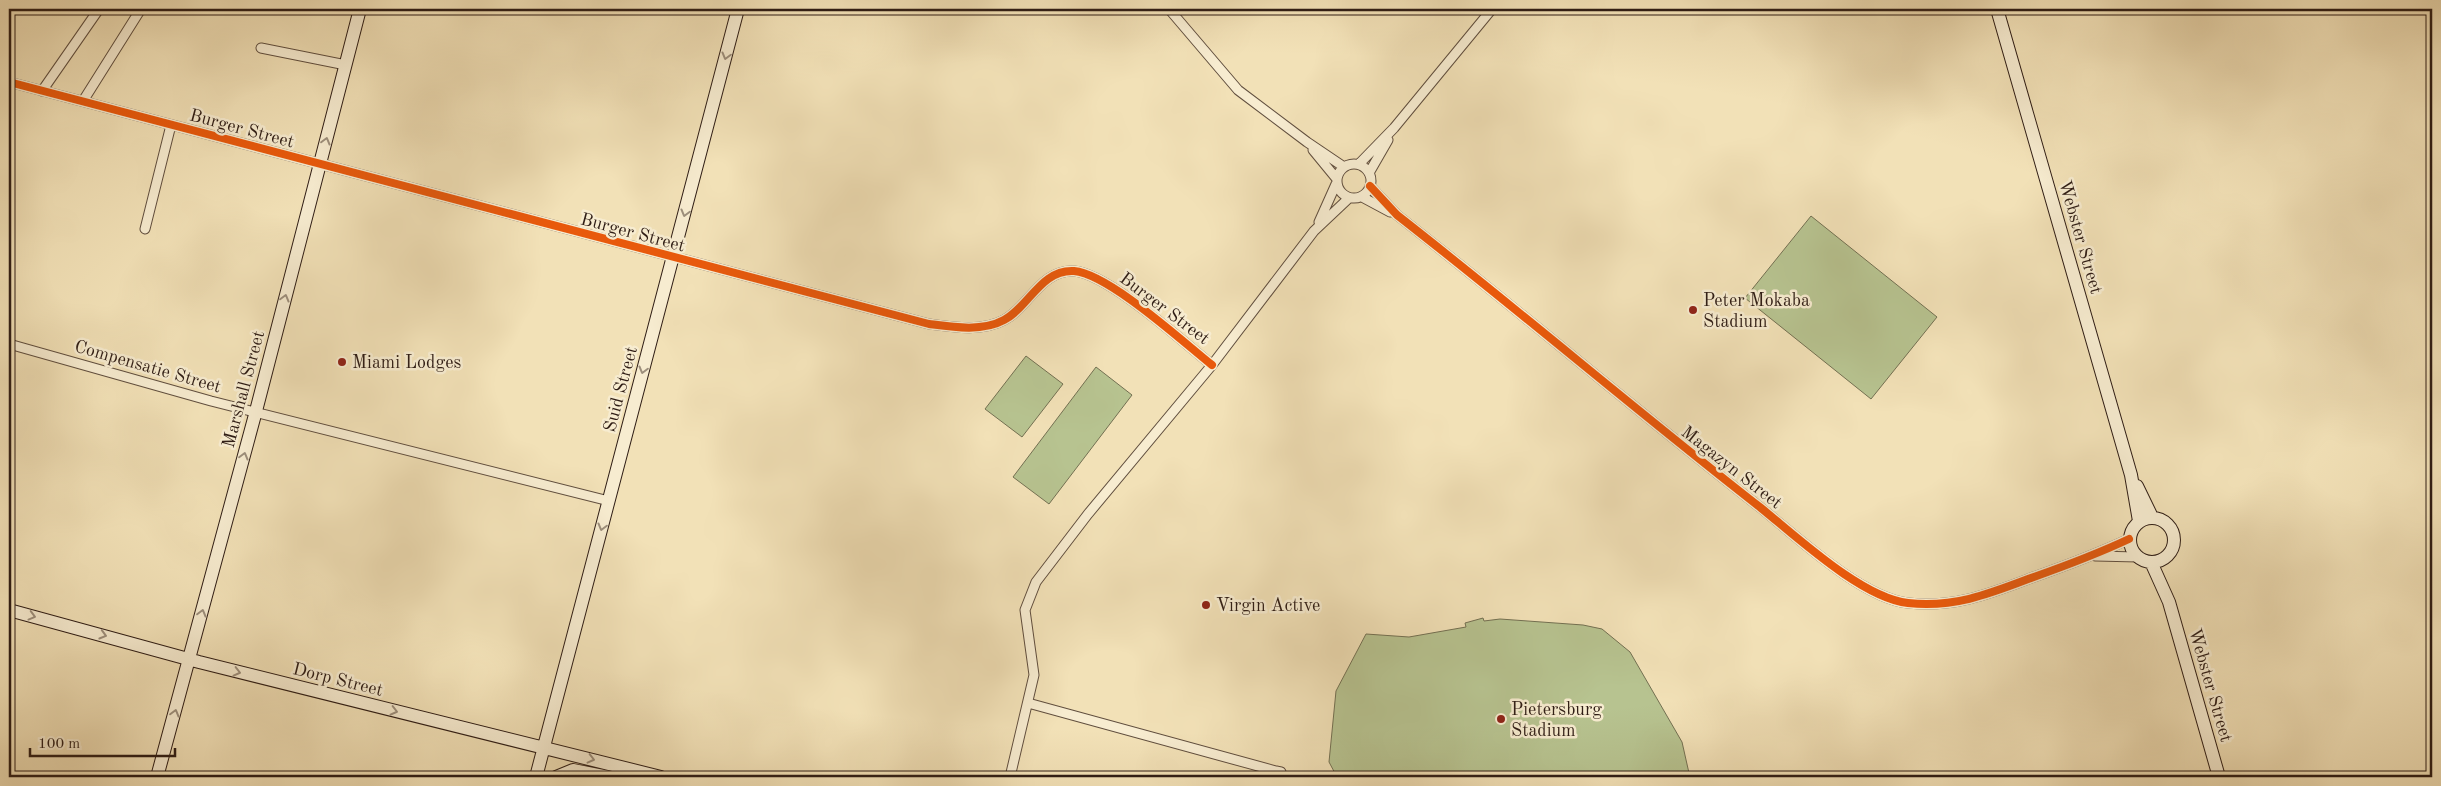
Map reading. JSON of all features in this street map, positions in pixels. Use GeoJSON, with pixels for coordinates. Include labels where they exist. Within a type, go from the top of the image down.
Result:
{"type":"FeatureCollection","features":[{"type":"Feature","properties":{"kind":"street"},"geometry":{"type":"LineString","coordinates":[[42,90],[98,9]]}},
{"type":"Feature","properties":{"kind":"street","name":"Marshall Street"},"geometry":{"type":"LineString","coordinates":[[157,777],[256,411],[360,9]]}},
{"type":"Feature","properties":{"kind":"street","name":"Suid Street"},"geometry":{"type":"LineString","coordinates":[[536,777],[738,9]]}},
{"type":"Feature","properties":{"kind":"street"},"geometry":{"type":"LineString","coordinates":[[1169,9],[1238,90],[1307,142],[1344,167]]}},
{"type":"Feature","properties":{"kind":"street"},"geometry":{"type":"LineString","coordinates":[[1359,164],[1394,128],[1492,9]]}},
{"type":"Feature","properties":{"kind":"street","name":"Webster Street"},"geometry":{"type":"LineString","coordinates":[[1997,9],[2131,475],[2139,521]]}},
{"type":"Feature","properties":{"kind":"street"},"geometry":{"type":"LineString","coordinates":[[83,101],[140,12]]}},
{"type":"Feature","properties":{"kind":"street"},"geometry":{"type":"LineString","coordinates":[[260,48],[346,65]]}},
{"type":"Feature","properties":{"kind":"street","name":"Burger Street"},"geometry":{"type":"LineString","coordinates":[[9,82],[929,324],[952,327],[978,327],[996,324],[1012,314],[1047,280],[1060,273],[1073,271],[1085,274],[1115,288],[1212,365]]}},
{"type":"Feature","properties":{"kind":"street"},"geometry":{"type":"LineString","coordinates":[[145,228],[172,125]]}},
{"type":"Feature","properties":{"kind":"street"},"geometry":{"type":"LineString","coordinates":[[1307,142],[1336,181],[1342,195],[1349,198],[1362,197],[1370,186],[1369,173],[1394,128]]}},
{"type":"Feature","properties":{"kind":"street"},"geometry":{"type":"LineString","coordinates":[[1314,231],[1344,167],[1351,164],[1359,164],[1369,173]]}},
{"type":"Feature","properties":{"kind":"street","name":"Magazyn Street"},"geometry":{"type":"LineString","coordinates":[[1370,186],[1397,215],[1666,434],[1837,568],[1873,591],[1905,603],[1963,602],[2092,556],[2129,539]]}},
{"type":"Feature","properties":{"kind":"street","name":"Magazyn Street"},"geometry":{"type":"LineString","coordinates":[[1362,197],[1397,215]]}},
{"type":"Feature","properties":{"kind":"street"},"geometry":{"type":"LineString","coordinates":[[1010,777],[1034,675],[1025,610],[1032,589],[1088,514],[1212,365],[1314,231],[1349,198]]}},
{"type":"Feature","properties":{"kind":"street","name":"Compensatie Street"},"geometry":{"type":"LineString","coordinates":[[9,344],[256,411],[609,501]]}},
{"type":"Feature","properties":{"kind":"street","name":"Webster Street"},"geometry":{"type":"LineString","coordinates":[[2131,475],[2152,517]]}},
{"type":"Feature","properties":{"kind":"street"},"geometry":{"type":"LineString","coordinates":[[2152,517],[2166,522],[2173,533],[2173,548],[2164,558],[2151,562],[2138,557],[2133,552],[2129,539],[2134,526],[2139,521],[2152,517]]}},
{"type":"Feature","properties":{"kind":"street","name":"Magazyn Street"},"geometry":{"type":"LineString","coordinates":[[2092,556],[2138,557]]}},
{"type":"Feature","properties":{"kind":"street","name":"Webster Street"},"geometry":{"type":"LineString","coordinates":[[2164,558],[2169,602]]}},
{"type":"Feature","properties":{"kind":"street","name":"Webster Street"},"geometry":{"type":"LineString","coordinates":[[2151,562],[2169,602],[2219,777]]}},
{"type":"Feature","properties":{"kind":"street","name":"Dorp Street"},"geometry":{"type":"LineString","coordinates":[[9,610],[189,660],[661,777]]}},
{"type":"Feature","properties":{"kind":"street"},"geometry":{"type":"LineString","coordinates":[[1028,703],[1280,775]]}},
{"type":"Feature","properties":{"kind":"street"},"geometry":{"type":"LineString","coordinates":[[556,777],[564,772],[574,770],[608,777]]}},
{"type":"Feature","properties":{"kind":"green space","name":"Peter Mokaba Stadium"},"geometry":{"type":"Polygon","coordinates":[[[1811,216],[1937,317],[1871,399],[1745,298],[1811,216]]]}},
{"type":"Feature","properties":{"kind":"green space"},"geometry":{"type":"Polygon","coordinates":[[[1026,356],[1063,384],[1022,437],[985,409],[1026,356]]]}},
{"type":"Feature","properties":{"kind":"green space"},"geometry":{"type":"Polygon","coordinates":[[[1096,367],[1132,395],[1049,504],[1013,477],[1096,367]]]}},
{"type":"Feature","properties":{"kind":"green space","name":"Pietersburg Stadium"},"geometry":{"type":"Polygon","coordinates":[[[1483,618],[1484,621],[1500,619],[1583,625],[1602,629],[1630,652],[1682,742],[1689,773],[1692,773],[1693,777],[1337,777],[1329,762],[1336,691],[1366,634],[1409,637],[1466,627],[1465,623],[1483,618]]]}},
{"type":"Feature","properties":{"kind":"cycle path"},"geometry":{"type":"LineString","coordinates":[[9,82],[929,324],[967,328],[995,324],[1013,314],[1044,282],[1063,272],[1074,271],[1089,275],[1125,296],[1212,365]]}},
{"type":"Feature","properties":{"kind":"cycle path"},"geometry":{"type":"LineString","coordinates":[[1370,186],[1397,215],[1811,549],[1851,578],[1890,599],[1925,604],[1956,602],[2001,589],[2081,560],[2129,539]]}},
{"type":"Feature","properties":{"kind":"place","name":"Peter Mokaba Stadium"},"geometry":{"type":"Point","coordinates":[1693,310]}},
{"type":"Feature","properties":{"kind":"place","name":"Miami Lodges"},"geometry":{"type":"Point","coordinates":[342,362]}},
{"type":"Feature","properties":{"kind":"place","name":"Virgin Active"},"geometry":{"type":"Point","coordinates":[1206,605]}},
{"type":"Feature","properties":{"kind":"place","name":"Pietersburg Stadium"},"geometry":{"type":"Point","coordinates":[1501,719]}}]}
